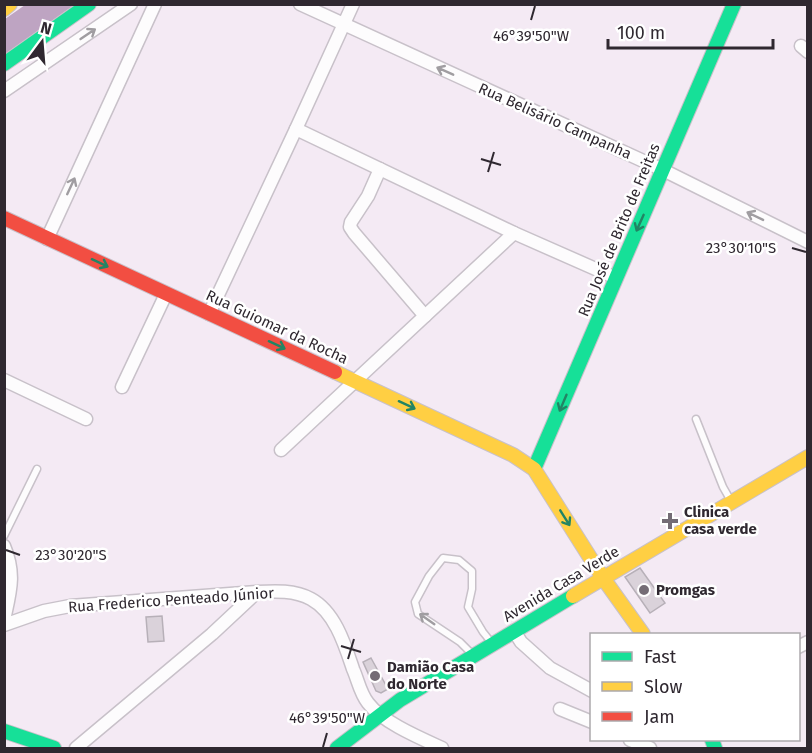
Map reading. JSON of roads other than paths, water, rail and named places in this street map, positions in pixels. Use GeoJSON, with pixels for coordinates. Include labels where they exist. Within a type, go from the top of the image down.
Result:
{"type":"FeatureCollection","features":[{"type":"Feature","properties":{"kind":"street"},"geometry":{"type":"LineString","coordinates":[[4,9],[10,4]]}},
{"type":"Feature","properties":{"kind":"street"},"geometry":{"type":"LineString","coordinates":[[4,64],[89,4]]}},
{"type":"Feature","properties":{"kind":"street"},"geometry":{"type":"LineString","coordinates":[[4,91],[131,4]]}},
{"type":"Feature","properties":{"kind":"street"},"geometry":{"type":"LineString","coordinates":[[147,20],[148,4]]}},
{"type":"Feature","properties":{"kind":"street"},"geometry":{"type":"LineString","coordinates":[[47,239],[155,4]]}},
{"type":"Feature","properties":{"kind":"street","name":"Rua Belisário Campanha"},"geometry":{"type":"LineString","coordinates":[[300,4],[663,170],[807,242]]}},
{"type":"Feature","properties":{"kind":"street"},"geometry":{"type":"LineString","coordinates":[[209,314],[353,4]]}},
{"type":"Feature","properties":{"kind":"street","name":"Rua José de Brito de Freitas"},"geometry":{"type":"LineString","coordinates":[[534,469],[734,4]]}},
{"type":"Feature","properties":{"kind":"street"},"geometry":{"type":"LineString","coordinates":[[296,129],[514,233],[616,278]]}},
{"type":"Feature","properties":{"kind":"street"},"geometry":{"type":"LineString","coordinates":[[380,169],[350,227],[425,316]]}},
{"type":"Feature","properties":{"kind":"street","name":"Rua Guiomar da Rocha"},"geometry":{"type":"LineString","coordinates":[[4,218],[513,455],[534,469]]}},
{"type":"Feature","properties":{"kind":"street"},"geometry":{"type":"LineString","coordinates":[[281,450],[514,233]]}},
{"type":"Feature","properties":{"kind":"street"},"geometry":{"type":"LineString","coordinates":[[122,387],[166,294]]}},
{"type":"Feature","properties":{"kind":"street"},"geometry":{"type":"LineString","coordinates":[[4,380],[86,419]]}},
{"type":"Feature","properties":{"kind":"street","name":"Avenida Casa Verde"},"geometry":{"type":"LineString","coordinates":[[337,748],[400,700],[807,457]]}},
{"type":"Feature","properties":{"kind":"street"},"geometry":{"type":"LineString","coordinates":[[534,469],[603,578],[642,633]]}},
{"type":"Feature","properties":{"kind":"street"},"geometry":{"type":"LineString","coordinates":[[4,546],[11,566],[12,579],[4,620]]}},
{"type":"Feature","properties":{"kind":"street","name":"Rua Frederico Penteado Júnior"},"geometry":{"type":"LineString","coordinates":[[4,626],[70,606],[282,591],[312,599],[333,622],[362,692],[367,702],[379,714]]}},
{"type":"Feature","properties":{"kind":"street"},"geometry":{"type":"LineString","coordinates":[[76,748],[212,634],[257,592]]}},
{"type":"Feature","properties":{"kind":"street"},"geometry":{"type":"LineString","coordinates":[[514,631],[521,642],[550,668],[590,690]]}},
{"type":"Feature","properties":{"kind":"street"},"geometry":{"type":"LineString","coordinates":[[560,709],[590,722]]}},
{"type":"Feature","properties":{"kind":"street"},"geometry":{"type":"LineString","coordinates":[[379,714],[442,748]]}},
{"type":"Feature","properties":{"kind":"street"},"geometry":{"type":"LineString","coordinates":[[4,731],[54,748]]}},
{"type":"Feature","properties":{"kind":"street"},"geometry":{"type":"LineString","coordinates":[[632,741],[650,748]]}},
{"type":"Feature","properties":{"kind":"lane"},"geometry":{"type":"LineString","coordinates":[[696,419],[731,502]]}},
{"type":"Feature","properties":{"kind":"lane"},"geometry":{"type":"LineString","coordinates":[[4,536],[37,469]]}},
{"type":"Feature","properties":{"kind":"lane"},"geometry":{"type":"LineString","coordinates":[[473,655],[460,642],[418,614],[415,602],[429,576],[443,558],[459,560],[472,571],[472,589],[468,607],[492,644]]}},
{"type":"Feature","properties":{"kind":"place","name":"Clinica casa verde"},"geometry":{"type":"Point","coordinates":[670,521]}},
{"type":"Feature","properties":{"kind":"place","name":"Promgas"},"geometry":{"type":"Point","coordinates":[644,590]}},
{"type":"Feature","properties":{"kind":"place","name":"Damião Casa do Norte"},"geometry":{"type":"Point","coordinates":[375,676]}}]}
